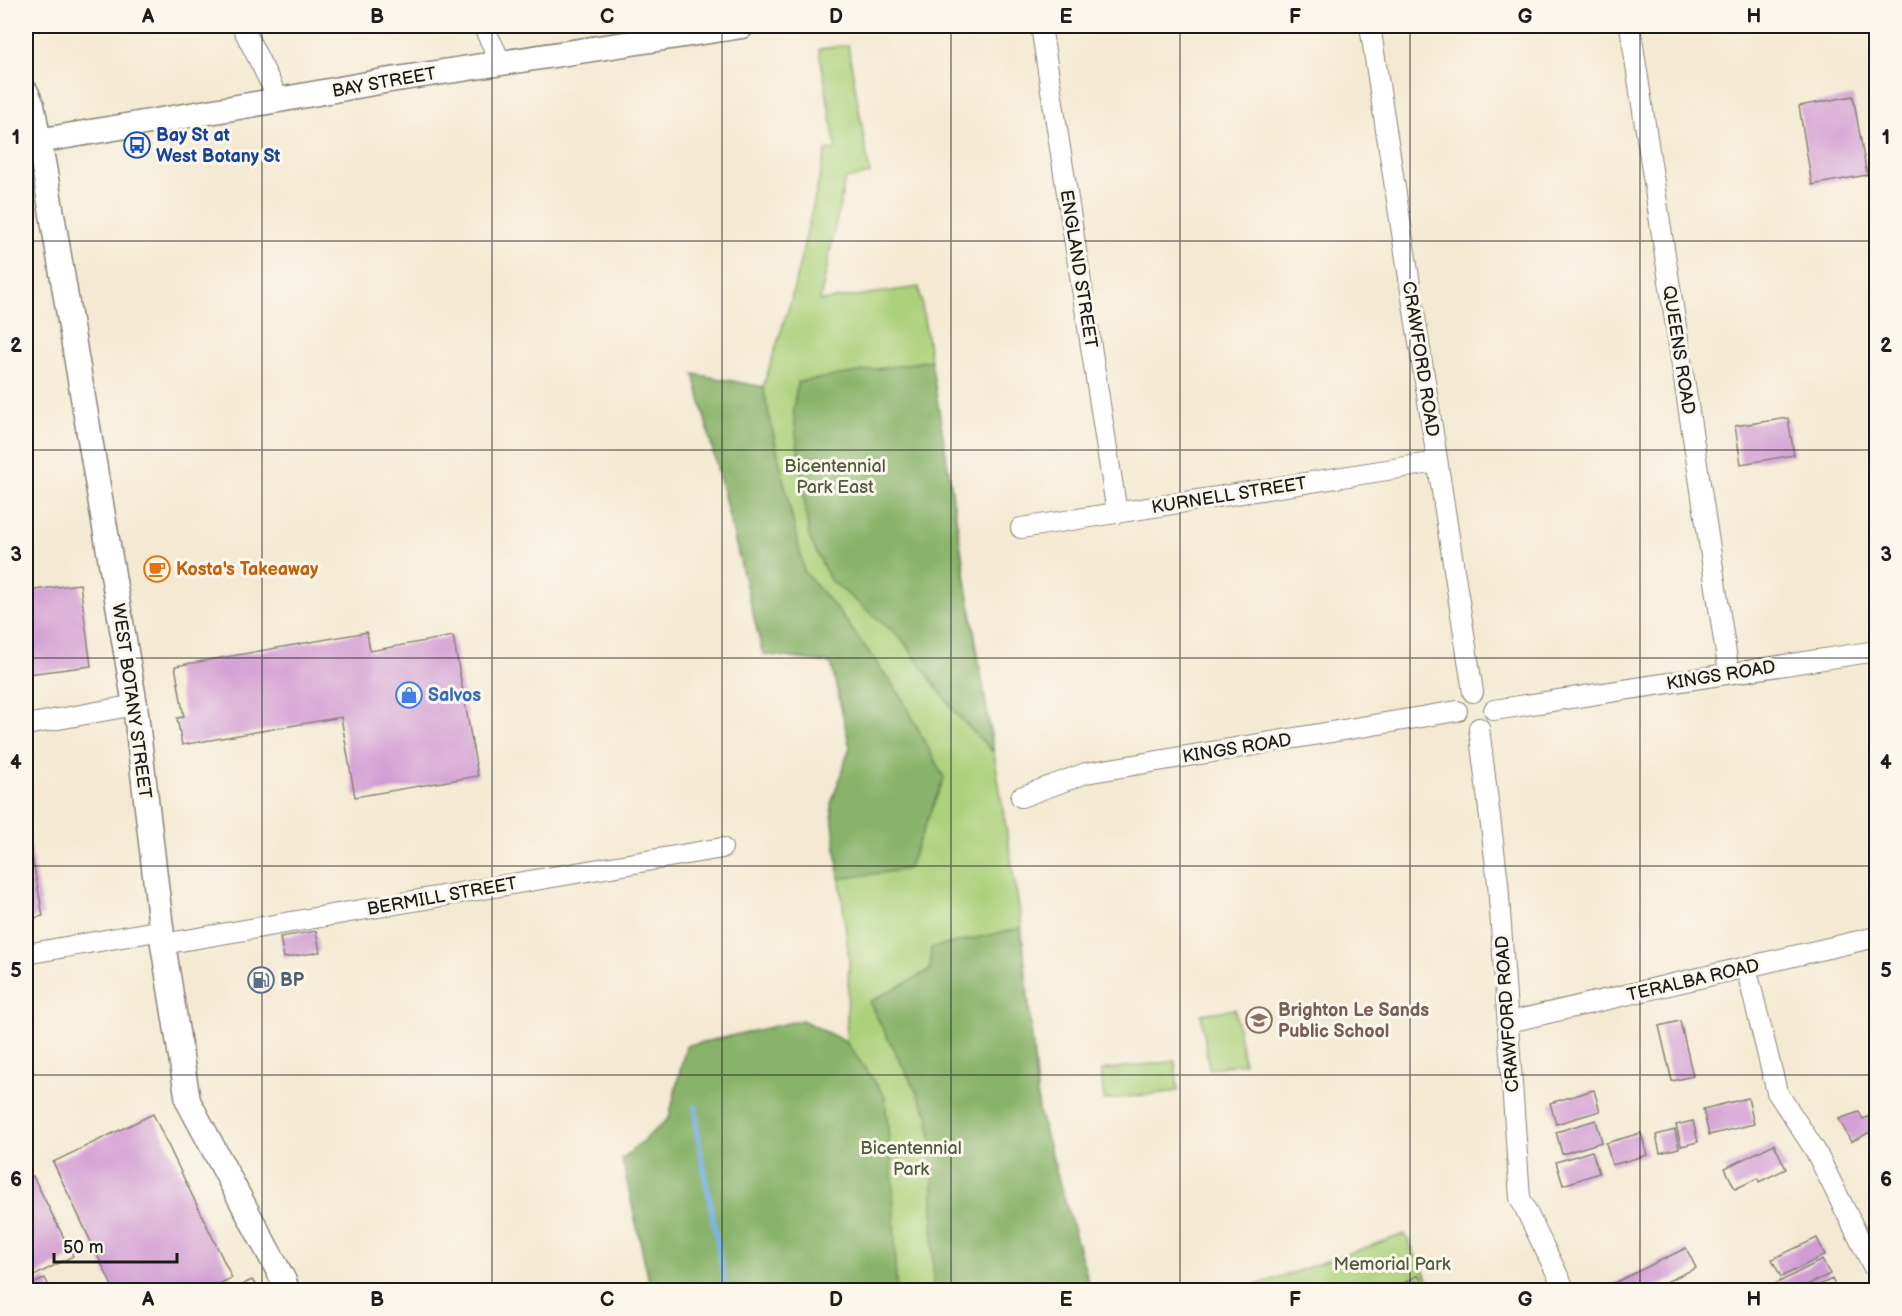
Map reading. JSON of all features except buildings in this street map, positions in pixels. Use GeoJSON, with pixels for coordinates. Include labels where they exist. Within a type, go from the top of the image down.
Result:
{"type":"FeatureCollection","features":[{"type":"Feature","properties":{"kind":"main road","name":"BAY STREET"},"geometry":{"type":"LineString","coordinates":[[32,142],[384,81],[742,26]]}},
{"type":"Feature","properties":{"kind":"main road","name":"WEST BOTANY STREET"},"geometry":{"type":"LineString","coordinates":[[26,92],[32,105],[32,142],[135,705],[162,937],[188,1101],[287,1290]]}},
{"type":"Feature","properties":{"kind":"street"},"geometry":{"type":"LineString","coordinates":[[242,26],[279,100]]}},
{"type":"Feature","properties":{"kind":"street"},"geometry":{"type":"LineString","coordinates":[[483,26],[501,62]]}},
{"type":"Feature","properties":{"kind":"street","name":"ENGLAND STREET"},"geometry":{"type":"LineString","coordinates":[[1041,26],[1117,513]]}},
{"type":"Feature","properties":{"kind":"street","name":"CRAWFORD ROAD"},"geometry":{"type":"LineString","coordinates":[[1370,26],[1473,692]]}},
{"type":"Feature","properties":{"kind":"street","name":"QUEENS ROAD"},"geometry":{"type":"LineString","coordinates":[[1630,26],[1729,673]]}},
{"type":"Feature","properties":{"kind":"street","name":"KURNELL STREET"},"geometry":{"type":"LineString","coordinates":[[1021,528],[1437,462]]}},
{"type":"Feature","properties":{"kind":"street","name":"KINGS ROAD"},"geometry":{"type":"LineString","coordinates":[[1494,710],[1876,651]]}},
{"type":"Feature","properties":{"kind":"street"},"geometry":{"type":"LineString","coordinates":[[1473,692],[1487,696],[1494,710],[1490,722],[1479,728],[1464,725],[1457,711],[1461,698],[1473,692]]}},
{"type":"Feature","properties":{"kind":"street"},"geometry":{"type":"LineString","coordinates":[[26,725],[135,705]]}},
{"type":"Feature","properties":{"kind":"street","name":"KINGS ROAD"},"geometry":{"type":"LineString","coordinates":[[1021,797],[1086,773],[1457,711]]}},
{"type":"Feature","properties":{"kind":"street","name":"CRAWFORD ROAD"},"geometry":{"type":"LineString","coordinates":[[1479,728],[1498,883],[1520,1198],[1565,1290]]}},
{"type":"Feature","properties":{"kind":"street","name":"BERMILL STREET"},"geometry":{"type":"LineString","coordinates":[[26,954],[162,937],[722,848]]}},
{"type":"Feature","properties":{"kind":"street","name":"TERALBA ROAD"},"geometry":{"type":"LineString","coordinates":[[1509,1022],[1876,937]]}},
{"type":"Feature","properties":{"kind":"street"},"geometry":{"type":"LineString","coordinates":[[1746,968],[1777,1092],[1815,1150],[1876,1272]]}},
{"type":"Feature","properties":{"kind":"green space"},"geometry":{"type":"Polygon","coordinates":[[[848,45],[870,174],[845,179],[820,301],[919,287],[1021,921],[1039,1112],[1091,1290],[651,1290],[622,1159],[669,1118],[686,1046],[802,1020],[846,1042],[849,959],[831,804],[850,747],[831,663],[763,654],[694,374],[763,387],[791,300],[826,150],[836,149],[819,49],[848,45]]]}},
{"type":"Feature","properties":{"kind":"green space","name":"Bicentennial Park East"},"geometry":{"type":"Polygon","coordinates":[[[931,360],[993,752],[957,715],[901,638],[830,580],[809,537],[793,409],[798,382],[931,360]]]}},
{"type":"Feature","properties":{"kind":"green space"},"geometry":{"type":"Polygon","coordinates":[[[694,374],[763,387],[804,571],[843,617],[901,696],[944,778],[908,869],[839,879],[831,804],[850,747],[831,663],[763,654],[694,374]]]}},
{"type":"Feature","properties":{"kind":"green space"},"geometry":{"type":"Polygon","coordinates":[[[1021,928],[1039,1112],[1091,1290],[933,1290],[933,1173],[929,1116],[869,1002],[930,970],[931,948],[1021,928]]]}},
{"type":"Feature","properties":{"kind":"green space"},"geometry":{"type":"Polygon","coordinates":[[[1235,1009],[1244,1063],[1209,1069],[1201,1014],[1235,1009]]]}},
{"type":"Feature","properties":{"kind":"green space"},"geometry":{"type":"Polygon","coordinates":[[[802,1020],[846,1042],[885,1096],[893,1182],[896,1290],[651,1290],[622,1159],[669,1118],[686,1046],[802,1020]]]}},
{"type":"Feature","properties":{"kind":"green space"},"geometry":{"type":"Polygon","coordinates":[[[1175,1061],[1178,1091],[1104,1100],[1101,1070],[1175,1061]]]}},
{"type":"Feature","properties":{"kind":"green space","name":"Memorial Park"},"geometry":{"type":"Polygon","coordinates":[[[1405,1234],[1433,1290],[1242,1290],[1405,1234]]]}},
{"type":"Feature","properties":{"kind":"waterway"},"geometry":{"type":"LineString","coordinates":[[696,1107],[697,1132],[726,1290]]}},
{"type":"Feature","properties":{"kind":"place","name":"Bay St at West Botany St"},"geometry":{"type":"Point","coordinates":[137,145]}},
{"type":"Feature","properties":{"kind":"place","name":"Kosta's Takeaway"},"geometry":{"type":"Point","coordinates":[157,569]}},
{"type":"Feature","properties":{"kind":"place","name":"Salvos"},"geometry":{"type":"Point","coordinates":[409,695]}},
{"type":"Feature","properties":{"kind":"place","name":"BP"},"geometry":{"type":"Point","coordinates":[261,980]}},
{"type":"Feature","properties":{"kind":"place","name":"Brighton Le Sands Public School"},"geometry":{"type":"Point","coordinates":[1259,1020]}},
{"type":"Feature","properties":{"kind":"park label","name":"Bicentennial Park"},"geometry":{"type":"Point","coordinates":[911,1158]}}]}
